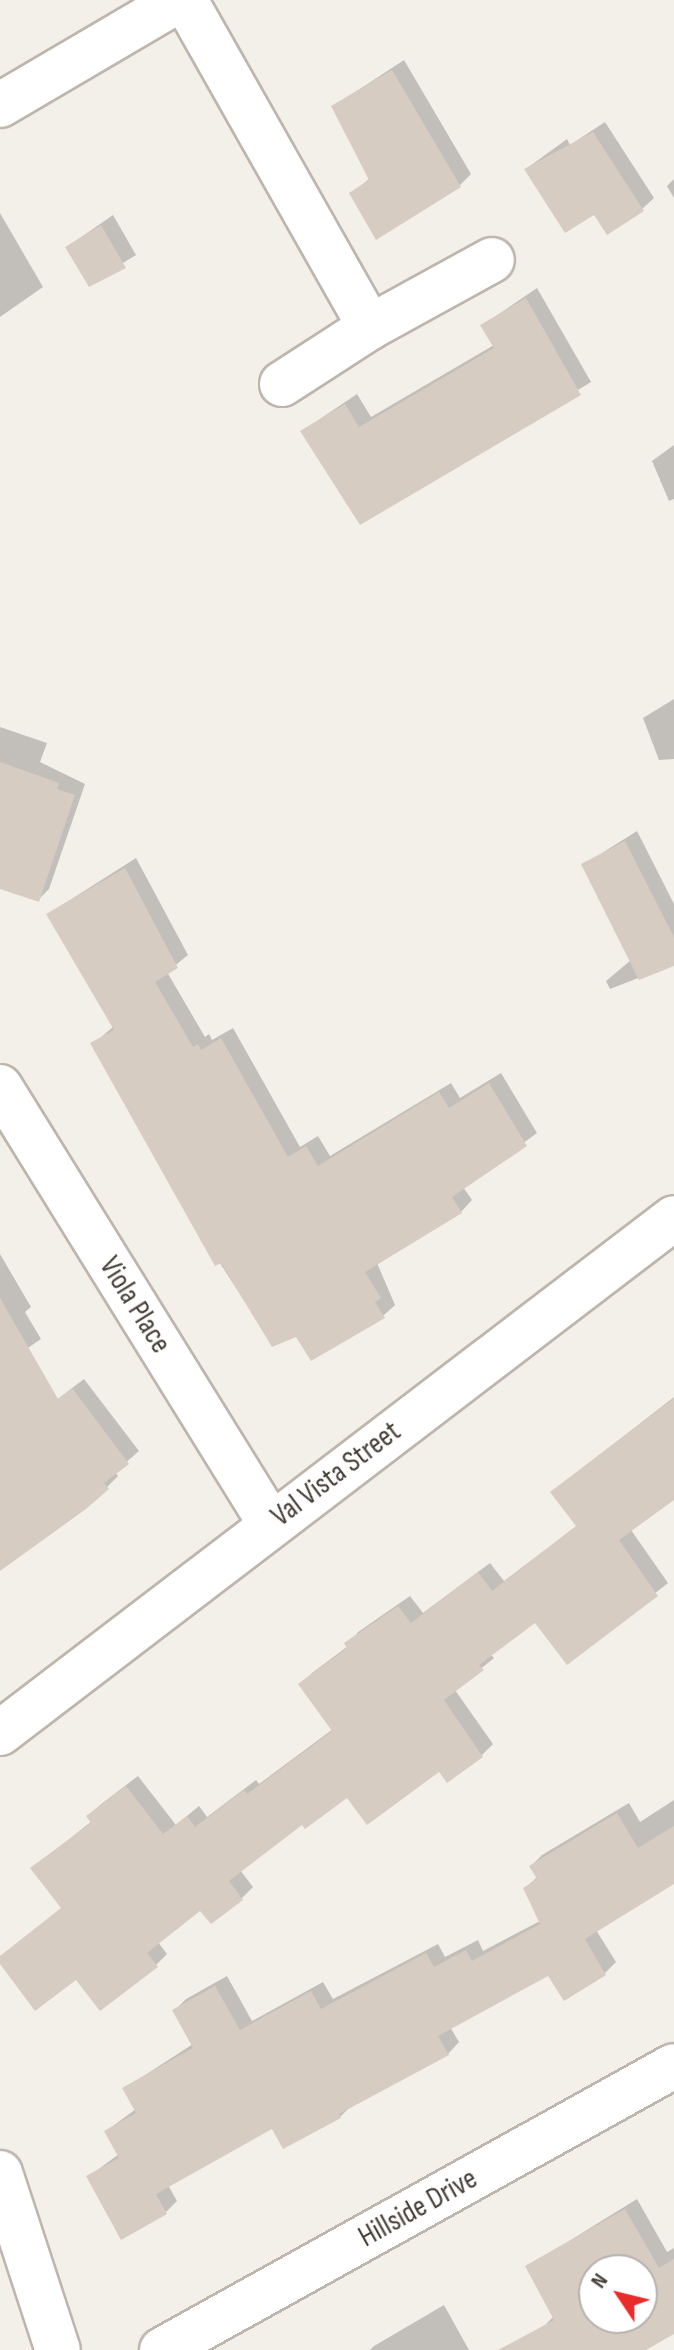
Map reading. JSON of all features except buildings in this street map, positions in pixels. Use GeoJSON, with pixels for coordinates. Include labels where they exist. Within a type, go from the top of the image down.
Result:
{"type":"FeatureCollection","features":[{"type":"Feature","properties":{"kind":"street"},"geometry":{"type":"LineString","coordinates":[[0,105],[182,0],[370,327]]}},
{"type":"Feature","properties":{"kind":"street"},"geometry":{"type":"LineString","coordinates":[[282,384],[370,327],[492,260]]}},
{"type":"Feature","properties":{"kind":"street","name":"Viola Place"},"geometry":{"type":"LineString","coordinates":[[0,1087],[270,1523]]}},
{"type":"Feature","properties":{"kind":"street","name":"Val Vista Street"},"geometry":{"type":"LineString","coordinates":[[0,1733],[270,1523],[674,1218]]}},
{"type":"Feature","properties":{"kind":"street","name":"Hillside Drive"},"geometry":{"type":"LineString","coordinates":[[162,2350],[674,2066]]}},
{"type":"Feature","properties":{"kind":"street"},"geometry":{"type":"LineString","coordinates":[[0,2173],[58,2350]]}}]}
